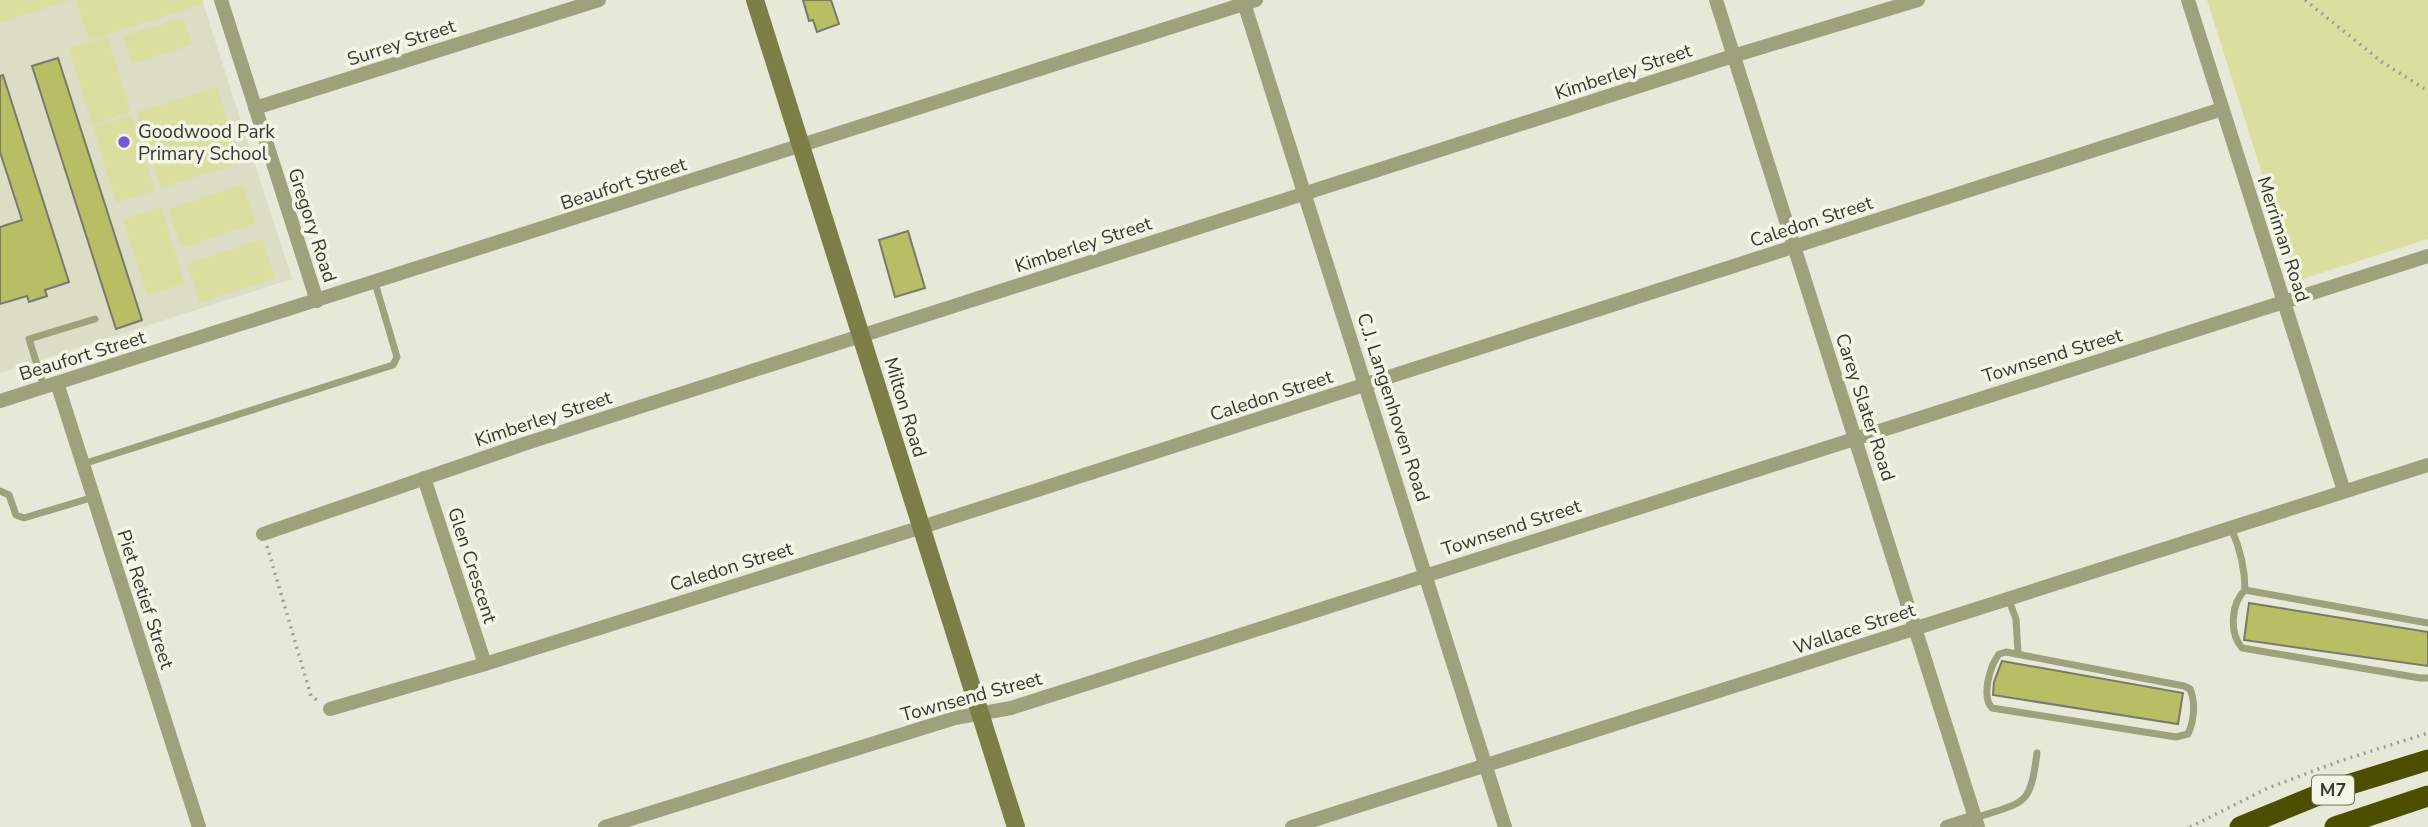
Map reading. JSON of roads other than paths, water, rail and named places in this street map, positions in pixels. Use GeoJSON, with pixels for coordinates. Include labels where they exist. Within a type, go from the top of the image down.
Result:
{"type":"FeatureCollection","features":[{"type":"Feature","properties":{"kind":"highway","name":"M7"},"geometry":{"type":"LineString","coordinates":[[2240,827],[2328,791],[2428,760]]}},
{"type":"Feature","properties":{"kind":"highway","name":"M7"},"geometry":{"type":"LineString","coordinates":[[2335,827],[2428,796]]}},
{"type":"Feature","properties":{"kind":"street","name":"Gregory Road"},"geometry":{"type":"LineString","coordinates":[[221,0],[317,301]]}},
{"type":"Feature","properties":{"kind":"street","name":"Surrey Street"},"geometry":{"type":"LineString","coordinates":[[255,108],[599,0]]}},
{"type":"Feature","properties":{"kind":"street","name":"Milton Road"},"geometry":{"type":"LineString","coordinates":[[755,0],[1016,827]]}},
{"type":"Feature","properties":{"kind":"street","name":"Carey Slater Road"},"geometry":{"type":"LineString","coordinates":[[1716,0],[1977,822]]}},
{"type":"Feature","properties":{"kind":"street","name":"Kimberley Street"},"geometry":{"type":"LineString","coordinates":[[263,534],[524,444],[1918,0]]}},
{"type":"Feature","properties":{"kind":"street","name":"Merriman Road"},"geometry":{"type":"LineString","coordinates":[[2188,0],[2344,491]]}},
{"type":"Feature","properties":{"kind":"street","name":"Beaufort Street"},"geometry":{"type":"LineString","coordinates":[[0,401],[1248,1]]}},
{"type":"Feature","properties":{"kind":"street","name":"C.J. Langenhoven Road"},"geometry":{"type":"LineString","coordinates":[[1248,1],[1505,827]]}},
{"type":"Feature","properties":{"kind":"street","name":"Caledon Street"},"geometry":{"type":"LineString","coordinates":[[330,709],[485,664],[922,527],[2222,109]]}},
{"type":"Feature","properties":{"kind":"street","name":"Townsend Street"},"geometry":{"type":"LineString","coordinates":[[604,827],[955,718],[1024,704],[2428,256]]}},
{"type":"Feature","properties":{"kind":"street","name":"Piet Retief Street"},"geometry":{"type":"LineString","coordinates":[[51,385],[83,464],[199,827]]}},
{"type":"Feature","properties":{"kind":"street","name":"Wallace Street"},"geometry":{"type":"LineString","coordinates":[[1293,827],[2428,465]]}},
{"type":"Feature","properties":{"kind":"street","name":"Glen Crescent"},"geometry":{"type":"LineString","coordinates":[[424,478],[485,664]]}},
{"type":"Feature","properties":{"kind":"street"},"geometry":{"type":"LineString","coordinates":[[1947,827],[1977,822]]}},
{"type":"Feature","properties":{"kind":"lane"},"geometry":{"type":"LineString","coordinates":[[83,464],[393,365],[397,357],[375,283]]}},
{"type":"Feature","properties":{"kind":"lane"},"geometry":{"type":"LineString","coordinates":[[51,385],[29,339],[95,319]]}},
{"type":"Feature","properties":{"kind":"lane"},"geometry":{"type":"LineString","coordinates":[[0,491],[9,495],[16,515],[24,518],[94,497]]}},
{"type":"Feature","properties":{"kind":"lane"},"geometry":{"type":"LineString","coordinates":[[2231,527],[2242,558],[2245,590],[2238,599],[2233,633],[2235,641],[2242,648],[2428,678]]}},
{"type":"Feature","properties":{"kind":"lane"},"geometry":{"type":"LineString","coordinates":[[2245,590],[2428,623]]}},
{"type":"Feature","properties":{"kind":"lane"},"geometry":{"type":"LineString","coordinates":[[2008,598],[2016,619],[2018,653]]}},
{"type":"Feature","properties":{"kind":"lane"},"geometry":{"type":"LineString","coordinates":[[2018,653],[2184,686],[2190,690],[2194,702],[2188,734],[2176,737],[1992,708],[1986,695],[1994,661],[1999,654],[2018,653]]}},
{"type":"Feature","properties":{"kind":"lane"},"geometry":{"type":"LineString","coordinates":[[1977,822],[2020,803],[2027,797],[2031,789],[2037,753]]}},
{"type":"Feature","properties":{"kind":"place","name":"Goodwood Park Primary School"},"geometry":{"type":"Point","coordinates":[124,142]}}]}
